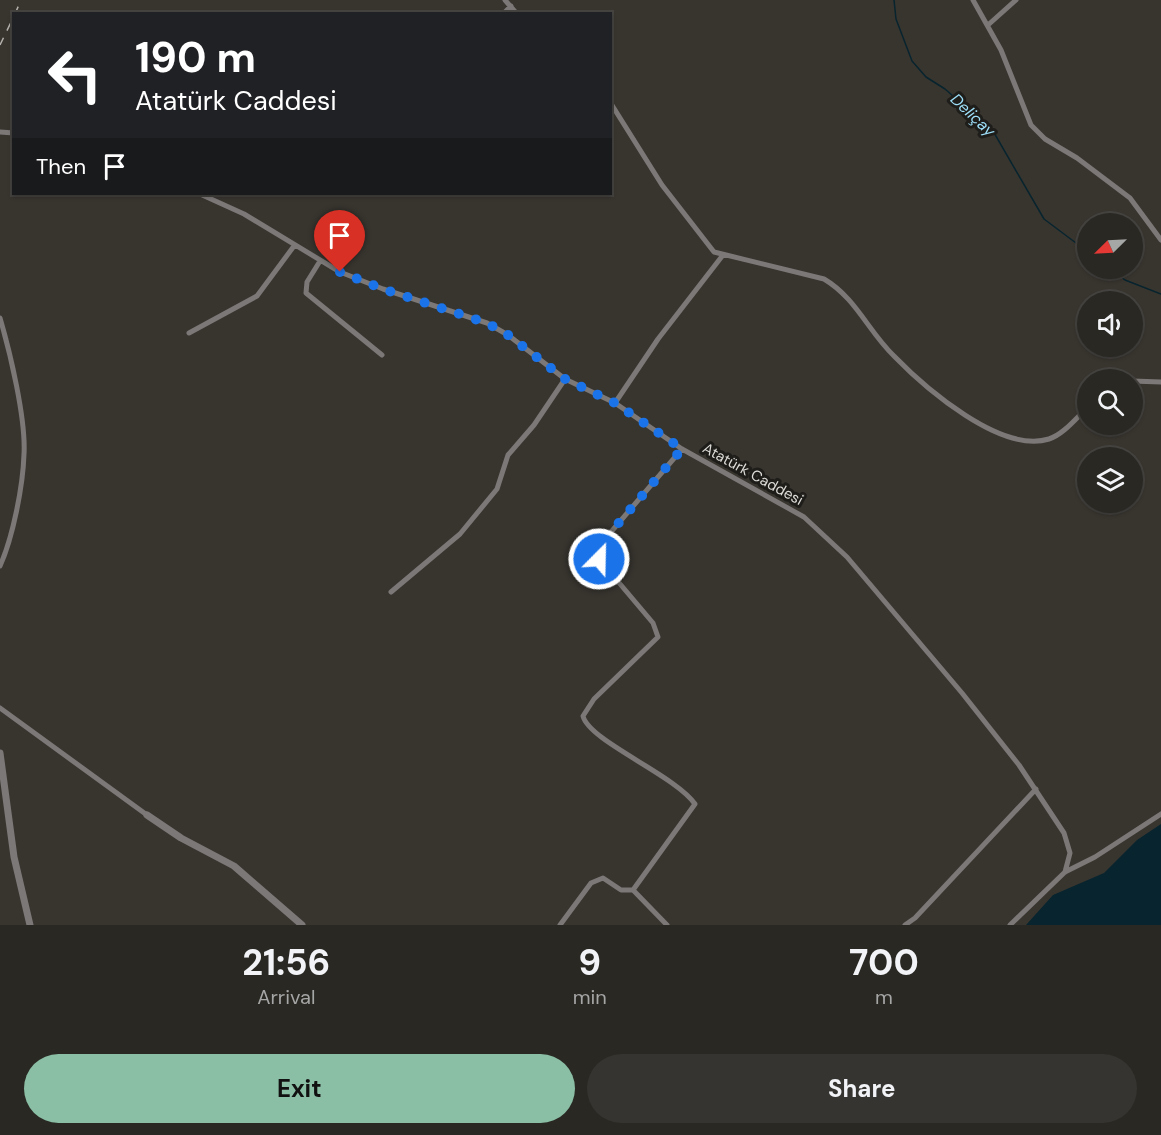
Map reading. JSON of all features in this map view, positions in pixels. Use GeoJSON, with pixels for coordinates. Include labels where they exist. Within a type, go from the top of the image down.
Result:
{"type":"FeatureCollection","features":[{"type":"Feature","properties":{"kind":"street"},"geometry":{"type":"LineString","coordinates":[[506,0],[516,12]]}},
{"type":"Feature","properties":{"kind":"street"},"geometry":{"type":"LineString","coordinates":[[973,0],[1008,65],[1032,125],[1045,139],[1077,158],[1130,198],[1161,240]]}},
{"type":"Feature","properties":{"kind":"street"},"geometry":{"type":"LineString","coordinates":[[988,25],[1016,0]]}},
{"type":"Feature","properties":{"kind":"street"},"geometry":{"type":"LineString","coordinates":[[505,12],[511,6]]}},
{"type":"Feature","properties":{"kind":"street"},"geometry":{"type":"LineString","coordinates":[[612,105],[629,135],[677,205],[714,252],[816,277],[838,288],[850,298],[893,355],[971,420],[987,429],[1005,436],[1046,440],[1062,432],[1077,418]]}},
{"type":"Feature","properties":{"kind":"street","name":"Atatürk Caddesi"},"geometry":{"type":"LineString","coordinates":[[202,195],[244,214],[320,261],[366,283],[487,323],[508,335],[565,379],[615,403],[682,449],[790,507],[821,531],[962,693],[1036,789],[1065,834],[1070,853],[1065,872]]}},
{"type":"Feature","properties":{"kind":"street"},"geometry":{"type":"LineString","coordinates":[[189,333],[257,296],[294,246]]}},
{"type":"Feature","properties":{"kind":"street"},"geometry":{"type":"LineString","coordinates":[[615,403],[658,339],[723,255]]}},
{"type":"Feature","properties":{"kind":"street"},"geometry":{"type":"LineString","coordinates":[[320,261],[307,282],[306,293],[382,355]]}},
{"type":"Feature","properties":{"kind":"street"},"geometry":{"type":"LineString","coordinates":[[0,318],[23,428],[24,455],[10,542],[0,566]]}},
{"type":"Feature","properties":{"kind":"street"},"geometry":{"type":"LineString","coordinates":[[391,592],[460,534],[497,489],[508,455],[534,425],[565,379]]}},
{"type":"Feature","properties":{"kind":"street"},"geometry":{"type":"LineString","coordinates":[[1143,381],[1161,382]]}},
{"type":"Feature","properties":{"kind":"street"},"geometry":{"type":"LineString","coordinates":[[633,890],[695,804],[683,789],[594,731],[583,719],[585,709],[594,699],[658,637],[652,623],[599,559],[597,552],[599,546],[682,449]]}},
{"type":"Feature","properties":{"kind":"street"},"geometry":{"type":"LineString","coordinates":[[0,708],[181,838],[234,866],[302,925]]}},
{"type":"Feature","properties":{"kind":"street"},"geometry":{"type":"LineString","coordinates":[[0,753],[14,856],[30,925]]}},
{"type":"Feature","properties":{"kind":"street"},"geometry":{"type":"LineString","coordinates":[[905,925],[915,918],[1036,789]]}},
{"type":"Feature","properties":{"kind":"street"},"geometry":{"type":"LineString","coordinates":[[1010,925],[1065,872],[1095,857],[1161,814]]}},
{"type":"Feature","properties":{"kind":"street"},"geometry":{"type":"LineString","coordinates":[[560,925],[591,883],[603,878],[621,890],[633,890],[668,925]]}},
{"type":"Feature","properties":{"kind":"water"},"geometry":{"type":"Polygon","coordinates":[[[1161,824],[1161,925],[1026,925],[1053,895],[1104,873],[1137,840],[1161,824]]]}},
{"type":"Feature","properties":{"kind":"waterway","name":"Deliçay"},"geometry":{"type":"LineString","coordinates":[[894,0],[896,19],[912,61],[926,77],[945,89],[993,131],[1044,219],[1077,244]]}},
{"type":"Feature","properties":{"kind":"waterway","name":"Deliçay"},"geometry":{"type":"LineString","coordinates":[[1124,279],[1161,294]]}},
{"type":"Feature","properties":{"kind":"railway"},"geometry":{"type":"LineString","coordinates":[[16,12],[21,0]]}},
{"type":"Feature","properties":{"kind":"railway"},"geometry":{"type":"LineString","coordinates":[[0,45],[12,20]]}},
{"type":"Feature","properties":{"kind":"route"},"geometry":{"type":"LineString","coordinates":[[340,272],[383,289],[464,313],[487,323],[508,335],[565,379],[615,403],[682,449],[599,546],[597,552],[599,559]]}}]}
